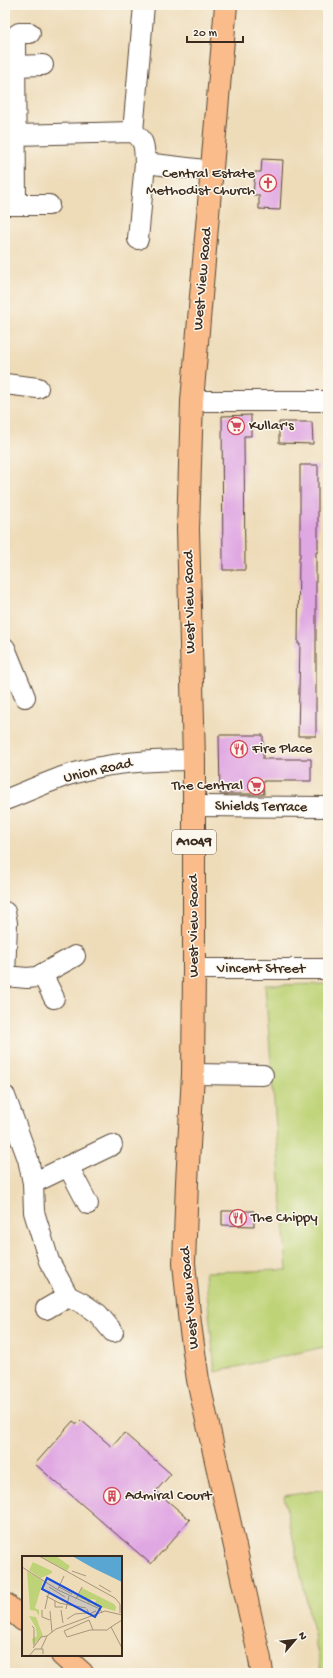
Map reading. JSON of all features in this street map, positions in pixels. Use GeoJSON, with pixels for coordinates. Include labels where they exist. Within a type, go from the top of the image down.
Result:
{"type":"FeatureCollection","features":[{"type":"Feature","properties":{"kind":"main road","name":"West View Road"},"geometry":{"type":"LineString","coordinates":[[226,5],[213,171],[192,401],[188,529],[194,760],[194,969],[192,1074],[184,1264],[190,1324],[198,1380],[262,1673]]}},
{"type":"Feature","properties":{"kind":"main road"},"geometry":{"type":"LineString","coordinates":[[5,1604],[22,1619]]}},
{"type":"Feature","properties":{"kind":"main road"},"geometry":{"type":"LineString","coordinates":[[63,1656],[82,1673]]}},
{"type":"Feature","properties":{"kind":"street"},"geometry":{"type":"LineString","coordinates":[[133,132],[144,5]]}},
{"type":"Feature","properties":{"kind":"street"},"geometry":{"type":"LineString","coordinates":[[30,33],[19,33],[15,36],[15,135],[11,205],[49,204]]}},
{"type":"Feature","properties":{"kind":"street"},"geometry":{"type":"LineString","coordinates":[[15,66],[43,65]]}},
{"type":"Feature","properties":{"kind":"street"},"geometry":{"type":"LineString","coordinates":[[15,135],[133,132],[140,136],[144,144],[145,163],[138,239]]}},
{"type":"Feature","properties":{"kind":"street"},"geometry":{"type":"LineString","coordinates":[[145,163],[213,171]]}},
{"type":"Feature","properties":{"kind":"street"},"geometry":{"type":"LineString","coordinates":[[5,384],[38,388]]}},
{"type":"Feature","properties":{"kind":"street"},"geometry":{"type":"LineString","coordinates":[[192,401],[328,401]]}},
{"type":"Feature","properties":{"kind":"street"},"geometry":{"type":"LineString","coordinates":[[5,648],[25,697]]}},
{"type":"Feature","properties":{"kind":"street","name":"Union Road"},"geometry":{"type":"LineString","coordinates":[[5,800],[69,775],[101,768],[137,762],[194,760]]}},
{"type":"Feature","properties":{"kind":"street","name":"Shields Terrace"},"geometry":{"type":"LineString","coordinates":[[194,806],[328,808]]}},
{"type":"Feature","properties":{"kind":"street"},"geometry":{"type":"LineString","coordinates":[[5,912],[7,923],[5,976],[27,978],[37,977],[75,956]]}},
{"type":"Feature","properties":{"kind":"street","name":"Vincent Street"},"geometry":{"type":"LineString","coordinates":[[194,969],[328,969]]}},
{"type":"Feature","properties":{"kind":"street"},"geometry":{"type":"LineString","coordinates":[[42,974],[54,998]]}},
{"type":"Feature","properties":{"kind":"street"},"geometry":{"type":"LineString","coordinates":[[192,1074],[263,1075]]}},
{"type":"Feature","properties":{"kind":"street"},"geometry":{"type":"LineString","coordinates":[[5,1096],[10,1128],[28,1159],[33,1183],[34,1212],[49,1261],[68,1296],[82,1303],[98,1314],[112,1332]]}},
{"type":"Feature","properties":{"kind":"street"},"geometry":{"type":"LineString","coordinates":[[33,1183],[112,1145]]}},
{"type":"Feature","properties":{"kind":"street"},"geometry":{"type":"LineString","coordinates":[[68,1166],[88,1204]]}},
{"type":"Feature","properties":{"kind":"street"},"geometry":{"type":"LineString","coordinates":[[46,1309],[68,1296]]}},
{"type":"Feature","properties":{"kind":"green space"},"geometry":{"type":"Polygon","coordinates":[[[328,984],[328,1346],[215,1372],[205,1272],[287,1270],[265,985],[328,984]]]}},
{"type":"Feature","properties":{"kind":"green space"},"geometry":{"type":"Polygon","coordinates":[[[328,1489],[328,1673],[322,1673],[284,1496],[328,1489]]]}},
{"type":"Feature","properties":{"kind":"building","name":"Central Estate Methodist Church"},"geometry":{"type":"Polygon","coordinates":[[[262,159],[283,160],[280,210],[259,209],[259,195],[253,195],[255,172],[261,172],[262,159]]]}},
{"type":"Feature","properties":{"kind":"building"},"geometry":{"type":"Polygon","coordinates":[[[251,415],[251,436],[244,436],[245,570],[223,570],[222,416],[251,415]]]}},
{"type":"Feature","properties":{"kind":"building"},"geometry":{"type":"Polygon","coordinates":[[[279,422],[312,422],[313,444],[279,443],[279,422]]]}},
{"type":"Feature","properties":{"kind":"building"},"geometry":{"type":"Polygon","coordinates":[[[300,465],[318,465],[318,552],[316,552],[316,736],[298,736],[300,644],[298,644],[300,465]]]}},
{"type":"Feature","properties":{"kind":"building"},"geometry":{"type":"Polygon","coordinates":[[[219,735],[263,735],[263,759],[311,759],[311,781],[263,781],[264,794],[220,794],[219,735]]]}},
{"type":"Feature","properties":{"kind":"building","name":"The Chippy"},"geometry":{"type":"Polygon","coordinates":[[[222,1211],[254,1211],[254,1226],[222,1225],[222,1211]]]}},
{"type":"Feature","properties":{"kind":"building","name":"Admiral Court"},"geometry":{"type":"Polygon","coordinates":[[[81,1420],[112,1447],[124,1433],[171,1474],[156,1491],[190,1520],[151,1564],[35,1464],[73,1421],[77,1424],[81,1420]]]}},
{"type":"Feature","properties":{"kind":"place","name":"Central Estate Methodist Church"},"geometry":{"type":"Point","coordinates":[268,183]}},
{"type":"Feature","properties":{"kind":"place","name":"Kullar's"},"geometry":{"type":"Point","coordinates":[236,426]}},
{"type":"Feature","properties":{"kind":"place","name":"Fire Place"},"geometry":{"type":"Point","coordinates":[239,749]}},
{"type":"Feature","properties":{"kind":"place","name":"The Central"},"geometry":{"type":"Point","coordinates":[256,786]}},
{"type":"Feature","properties":{"kind":"place","name":"The Chippy"},"geometry":{"type":"Point","coordinates":[238,1218]}},
{"type":"Feature","properties":{"kind":"place","name":"Admiral Court"},"geometry":{"type":"Point","coordinates":[112,1496]}}]}
